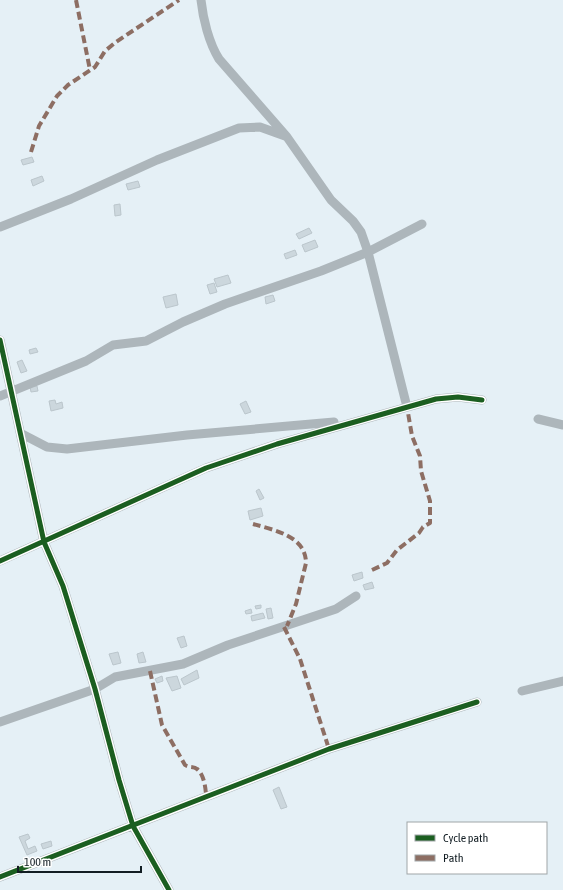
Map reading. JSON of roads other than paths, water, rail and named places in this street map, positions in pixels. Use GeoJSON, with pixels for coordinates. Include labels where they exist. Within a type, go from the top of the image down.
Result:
{"type":"FeatureCollection","features":[{"type":"Feature","properties":{"kind":"street"},"geometry":{"type":"LineString","coordinates":[[201,0],[202,11],[214,51],[233,76],[287,137],[332,200],[353,221],[361,232],[368,252],[403,408]]}},
{"type":"Feature","properties":{"kind":"street"},"geometry":{"type":"LineString","coordinates":[[0,227],[71,199],[157,160],[238,128],[260,126],[287,137]]}},
{"type":"Feature","properties":{"kind":"street"},"geometry":{"type":"LineString","coordinates":[[0,396],[86,361],[112,345],[146,341],[178,324],[225,304],[309,275],[368,252],[422,224]]}},
{"type":"Feature","properties":{"kind":"street"},"geometry":{"type":"LineString","coordinates":[[0,340],[22,434],[44,542],[63,586],[95,689],[133,826],[169,890]]}},
{"type":"Feature","properties":{"kind":"street"},"geometry":{"type":"LineString","coordinates":[[0,561],[206,468],[247,453],[445,397],[482,400]]}},
{"type":"Feature","properties":{"kind":"street"},"geometry":{"type":"LineString","coordinates":[[22,434],[47,447],[67,449],[187,435],[334,423],[403,408]]}},
{"type":"Feature","properties":{"kind":"street"},"geometry":{"type":"LineString","coordinates":[[538,419],[563,425]]}},
{"type":"Feature","properties":{"kind":"street"},"geometry":{"type":"LineString","coordinates":[[0,722],[95,689],[115,678],[183,664],[228,645],[336,609],[356,596]]}},
{"type":"Feature","properties":{"kind":"street"},"geometry":{"type":"LineString","coordinates":[[522,691],[563,681]]}},
{"type":"Feature","properties":{"kind":"street"},"geometry":{"type":"LineString","coordinates":[[0,878],[328,749],[477,702]]}}]}
